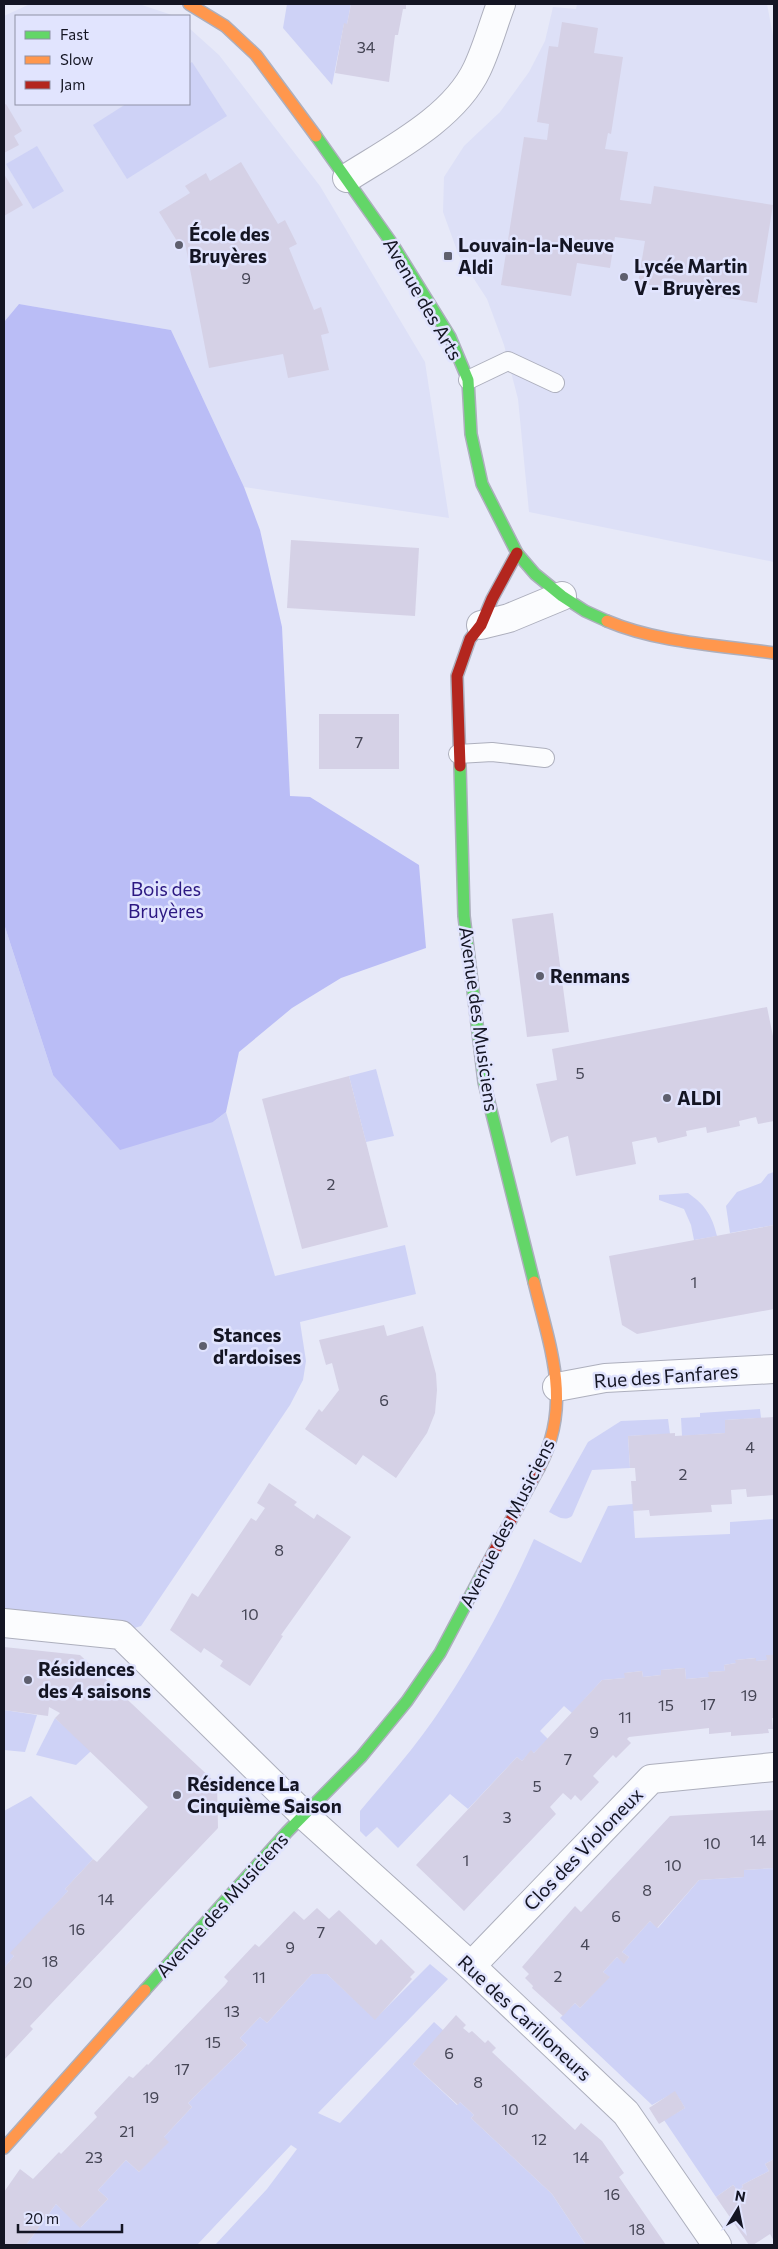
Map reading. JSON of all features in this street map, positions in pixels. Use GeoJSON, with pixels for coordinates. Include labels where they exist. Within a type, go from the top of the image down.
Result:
{"type":"FeatureCollection","features":[{"type":"Feature","properties":{"kind":"street","name":"Avenue des Arts"},"geometry":{"type":"LineString","coordinates":[[189,4],[225,26],[256,55],[347,178],[393,245],[450,337],[468,380],[471,434],[482,484],[517,554],[536,574],[562,596],[586,611],[631,631],[664,638],[774,653]]}},
{"type":"Feature","properties":{"kind":"street"},"geometry":{"type":"LineString","coordinates":[[347,178],[413,136],[454,102],[477,70],[501,4]]}},
{"type":"Feature","properties":{"kind":"street","name":"Avenue des Musiciens"},"geometry":{"type":"LineString","coordinates":[[4,2148],[62,2081],[304,1815],[361,1757],[407,1701],[440,1653],[548,1451],[557,1415],[556,1371],[484,1082],[464,916],[458,754],[457,676],[470,639],[481,625],[492,599],[517,554]]}},
{"type":"Feature","properties":{"kind":"street"},"geometry":{"type":"LineString","coordinates":[[481,625],[509,618],[562,596]]}},
{"type":"Feature","properties":{"kind":"street","name":"Rue des Fanfares"},"geometry":{"type":"LineString","coordinates":[[557,1387],[605,1378],[774,1369]]}},
{"type":"Feature","properties":{"kind":"street","name":"Rue des Carilloneurs"},"geometry":{"type":"LineString","coordinates":[[4,1623],[121,1635],[304,1815],[471,1966],[626,2113],[717,2245]]}},
{"type":"Feature","properties":{"kind":"street","name":"Clos des Violoneux"},"geometry":{"type":"LineString","coordinates":[[471,1966],[650,1779],[774,1767]]}},
{"type":"Feature","properties":{"kind":"lane"},"geometry":{"type":"LineString","coordinates":[[468,380],[508,361],[555,383]]}},
{"type":"Feature","properties":{"kind":"lane"},"geometry":{"type":"LineString","coordinates":[[458,754],[492,752],[545,758]]}},
{"type":"Feature","properties":{"kind":"shaded area","name":"École des Bruyères"},"geometry":{"type":"Polygon","coordinates":[[[30,4],[139,4],[172,15],[15,15],[15,105],[190,105],[190,29],[219,55],[320,186],[425,362],[449,518],[244,487],[171,330],[19,304],[4,322],[4,16],[30,4]]]}},
{"type":"Feature","properties":{"kind":"shaded area"},"geometry":{"type":"Polygon","coordinates":[[[287,4],[351,4],[347,24],[344,24],[332,85],[283,28],[287,4]]]}},
{"type":"Feature","properties":{"kind":"shaded area","name":"Lycée Martin V - Bruyères"},"geometry":{"type":"Polygon","coordinates":[[[577,4],[767,4],[774,41],[774,562],[529,512],[518,399],[504,345],[487,299],[459,256],[443,212],[444,177],[464,146],[500,112],[529,72],[545,41],[553,7],[576,9],[577,4]]]}},
{"type":"Feature","properties":{"kind":"shaded area"},"geometry":{"type":"Polygon","coordinates":[[[192,62],[227,116],[127,179],[93,125],[124,105],[190,105],[190,63],[192,62]]]}},
{"type":"Feature","properties":{"kind":"shaded area"},"geometry":{"type":"Polygon","coordinates":[[[37,146],[64,191],[33,209],[6,164],[37,146]]]}},
{"type":"Feature","properties":{"kind":"shaded area"},"geometry":{"type":"Polygon","coordinates":[[[4,924],[53,1075],[213,1122],[226,1112],[275,1276],[405,1245],[416,1294],[300,1322],[306,1361],[303,1380],[290,1405],[141,1626],[87,1643],[4,1634],[4,924]]]}},
{"type":"Feature","properties":{"kind":"shaded area"},"geometry":{"type":"Polygon","coordinates":[[[376,1069],[394,1136],[366,1142],[349,1076],[376,1069]]]}},
{"type":"Feature","properties":{"kind":"shaded area"},"geometry":{"type":"Polygon","coordinates":[[[774,1172],[774,1225],[730,1233],[726,1206],[737,1192],[761,1183],[768,1174],[774,1172]]]}},
{"type":"Feature","properties":{"kind":"shaded area"},"geometry":{"type":"Polygon","coordinates":[[[688,1193],[707,1211],[717,1236],[694,1240],[691,1225],[684,1209],[659,1200],[659,1195],[688,1193]]]}},
{"type":"Feature","properties":{"kind":"shaded area"},"geometry":{"type":"Polygon","coordinates":[[[760,1409],[761,1418],[725,1420],[725,1433],[682,1436],[681,1418],[700,1417],[700,1413],[760,1409]]]}},
{"type":"Feature","properties":{"kind":"shaded area"},"geometry":{"type":"Polygon","coordinates":[[[668,1419],[670,1434],[628,1436],[630,1468],[592,1470],[572,1516],[563,1518],[549,1512],[588,1442],[621,1421],[668,1419]]]}},
{"type":"Feature","properties":{"kind":"shaded area"},"geometry":{"type":"Polygon","coordinates":[[[633,1504],[635,1538],[730,1534],[730,1522],[774,1519],[774,1655],[767,1655],[767,1660],[756,1661],[755,1658],[736,1660],[736,1663],[724,1665],[725,1671],[709,1672],[709,1677],[686,1679],[685,1668],[661,1670],[661,1675],[643,1677],[642,1671],[625,1673],[625,1678],[602,1680],[572,1713],[564,1706],[540,1731],[548,1739],[534,1753],[531,1751],[522,1761],[517,1757],[468,1809],[450,1794],[398,1848],[377,1827],[366,1837],[360,1831],[360,1811],[417,1743],[448,1698],[488,1631],[534,1539],[581,1563],[608,1506],[633,1504]]]}},
{"type":"Feature","properties":{"kind":"shaded area"},"geometry":{"type":"Polygon","coordinates":[[[4,1710],[37,1715],[25,1752],[4,1750],[4,1710]]]}},
{"type":"Feature","properties":{"kind":"shaded area"},"geometry":{"type":"Polygon","coordinates":[[[55,1718],[91,1751],[76,1765],[36,1755],[55,1718]]]}},
{"type":"Feature","properties":{"kind":"shaded area"},"geometry":{"type":"Polygon","coordinates":[[[31,1796],[93,1859],[65,1889],[68,1891],[11,1953],[14,1956],[4,1968],[4,1811],[31,1796]]]}},
{"type":"Feature","properties":{"kind":"shaded area"},"geometry":{"type":"Polygon","coordinates":[[[774,1868],[774,2159],[765,2164],[769,2171],[742,2185],[743,2187],[738,2191],[733,2185],[716,2197],[664,2120],[685,2108],[675,2092],[652,2105],[560,2018],[575,2003],[580,2008],[609,1977],[603,1972],[617,1957],[624,1963],[629,1957],[622,1952],[650,1921],[658,1928],[699,1880],[744,1877],[744,1870],[774,1868]]]}},
{"type":"Feature","properties":{"kind":"shaded area"},"geometry":{"type":"Polygon","coordinates":[[[430,1964],[448,1979],[318,2113],[340,2123],[434,2022],[444,2031],[413,2064],[457,2105],[460,2102],[474,2115],[471,2118],[552,2194],[586,2245],[215,2245],[267,2189],[297,2149],[291,2145],[197,2245],[26,2245],[56,2204],[81,2227],[108,2199],[98,2190],[126,2160],[139,2172],[164,2137],[192,2107],[188,2103],[247,2045],[240,2038],[260,2017],[267,2023],[312,1974],[327,1974],[375,2019],[430,1964]]]}},
{"type":"Feature","properties":{"kind":"green space","name":"Bois des Bruyères"},"geometry":{"type":"Polygon","coordinates":[[[19,304],[171,330],[244,487],[260,530],[282,627],[290,796],[310,797],[419,865],[426,948],[341,978],[292,1008],[239,1052],[226,1112],[213,1122],[120,1150],[53,1075],[4,924],[4,322],[19,304]]]}},
{"type":"Feature","properties":{"kind":"building"},"geometry":{"type":"Polygon","coordinates":[[[351,4],[406,4],[406,9],[403,9],[398,35],[395,35],[389,82],[335,73],[344,23],[347,24],[351,4]]]}},
{"type":"Feature","properties":{"kind":"building"},"geometry":{"type":"Polygon","coordinates":[[[562,22],[598,28],[594,53],[623,57],[611,134],[608,133],[605,149],[628,152],[620,200],[651,204],[654,186],[773,205],[757,303],[638,283],[645,241],[615,237],[610,268],[577,263],[571,296],[501,285],[524,137],[547,140],[549,124],[537,122],[549,46],[558,47],[562,22]]]}},
{"type":"Feature","properties":{"kind":"building"},"geometry":{"type":"Polygon","coordinates":[[[6,104],[22,131],[14,136],[19,145],[4,153],[4,105],[6,104]]]}},
{"type":"Feature","properties":{"kind":"building"},"geometry":{"type":"Polygon","coordinates":[[[241,162],[278,224],[285,220],[297,244],[289,248],[314,310],[321,307],[329,333],[321,335],[329,370],[288,378],[283,354],[209,368],[185,243],[180,246],[159,212],[190,193],[185,186],[206,173],[210,181],[241,162]]]}},
{"type":"Feature","properties":{"kind":"building"},"geometry":{"type":"Polygon","coordinates":[[[4,174],[23,205],[4,216],[4,174]]]}},
{"type":"Feature","properties":{"kind":"building"},"geometry":{"type":"Polygon","coordinates":[[[291,540],[419,548],[415,616],[287,608],[291,540]]]}},
{"type":"Feature","properties":{"kind":"building"},"geometry":{"type":"Polygon","coordinates":[[[319,714],[399,714],[399,769],[319,769],[319,714]]]}},
{"type":"Feature","properties":{"kind":"building","name":"Renmans"},"geometry":{"type":"Polygon","coordinates":[[[553,913],[569,1032],[527,1037],[512,919],[553,913]]]}},
{"type":"Feature","properties":{"kind":"building","name":"ALDI"},"geometry":{"type":"Polygon","coordinates":[[[767,1007],[774,1041],[774,1121],[758,1124],[756,1117],[739,1121],[740,1126],[707,1133],[706,1127],[686,1131],[687,1136],[658,1143],[656,1137],[632,1142],[636,1164],[576,1176],[568,1136],[551,1143],[536,1084],[557,1080],[552,1049],[767,1007]]]}},
{"type":"Feature","properties":{"kind":"building"},"geometry":{"type":"Polygon","coordinates":[[[349,1076],[388,1227],[302,1249],[262,1099],[349,1076]]]}},
{"type":"Feature","properties":{"kind":"building"},"geometry":{"type":"Polygon","coordinates":[[[774,1225],[774,1309],[637,1334],[622,1325],[609,1256],[774,1225]]]}},
{"type":"Feature","properties":{"kind":"building"},"geometry":{"type":"Polygon","coordinates":[[[384,1325],[387,1336],[423,1326],[436,1374],[435,1413],[427,1433],[396,1478],[363,1455],[356,1465],[305,1429],[319,1409],[322,1412],[339,1390],[332,1363],[326,1365],[319,1340],[384,1325]]]}},
{"type":"Feature","properties":{"kind":"building"},"geometry":{"type":"Polygon","coordinates":[[[774,1417],[774,1495],[747,1497],[746,1489],[731,1490],[732,1504],[711,1505],[712,1512],[650,1516],[649,1510],[633,1511],[631,1481],[636,1481],[635,1468],[630,1468],[628,1436],[675,1433],[675,1436],[725,1433],[725,1420],[774,1417]]]}},
{"type":"Feature","properties":{"kind":"building"},"geometry":{"type":"Polygon","coordinates":[[[269,1483],[297,1502],[294,1505],[314,1519],[317,1514],[351,1537],[281,1635],[283,1636],[250,1686],[220,1666],[223,1661],[204,1648],[201,1653],[170,1630],[192,1593],[198,1597],[251,1518],[256,1521],[265,1508],[257,1503],[269,1483]]]}},
{"type":"Feature","properties":{"kind":"building"},"geometry":{"type":"Polygon","coordinates":[[[4,1647],[80,1655],[217,1784],[218,1828],[30,2026],[33,2029],[4,2060],[4,1968],[14,1956],[10,1953],[68,1891],[65,1889],[93,1859],[97,1862],[148,1807],[55,1718],[60,1713],[49,1707],[48,1716],[4,1710],[4,1647]]]}},
{"type":"Feature","properties":{"kind":"building"},"geometry":{"type":"Polygon","coordinates":[[[766,1655],[774,1655],[774,1718],[772,1718],[773,1729],[768,1729],[769,1733],[731,1736],[731,1732],[709,1734],[709,1728],[629,1737],[627,1739],[631,1743],[616,1758],[613,1755],[593,1776],[599,1782],[581,1801],[575,1795],[571,1800],[563,1793],[550,1807],[556,1814],[464,1911],[416,1865],[517,1757],[522,1761],[531,1750],[534,1753],[602,1680],[625,1678],[624,1673],[642,1671],[643,1677],[661,1675],[661,1670],[685,1668],[686,1679],[709,1677],[708,1672],[725,1671],[724,1665],[736,1663],[735,1660],[756,1658],[756,1661],[767,1660],[766,1655]]]}},
{"type":"Feature","properties":{"kind":"building"},"geometry":{"type":"Polygon","coordinates":[[[774,1810],[774,1868],[744,1870],[744,1877],[699,1880],[657,1928],[650,1921],[622,1952],[629,1957],[624,1964],[617,1957],[603,1972],[610,1977],[580,2008],[575,2003],[563,2016],[532,1988],[533,1986],[525,1978],[529,1974],[522,1967],[575,1906],[581,1912],[670,1816],[774,1810]]]}},
{"type":"Feature","properties":{"kind":"building"},"geometry":{"type":"Polygon","coordinates":[[[317,1908],[329,1919],[339,1910],[376,1945],[381,1939],[415,1972],[410,1977],[412,1979],[375,2020],[327,1974],[312,1974],[267,2023],[260,2017],[240,2038],[247,2045],[188,2103],[192,2107],[164,2137],[169,2142],[139,2172],[126,2160],[98,2190],[108,2199],[80,2228],[56,2204],[26,2245],[4,2245],[4,2192],[20,2169],[33,2179],[59,2152],[61,2154],[97,2117],[94,2113],[129,2076],[133,2078],[148,2065],[225,1985],[228,1981],[224,1977],[255,1944],[259,1947],[294,1911],[304,1920],[317,1908]]]}},
{"type":"Feature","properties":{"kind":"building"},"geometry":{"type":"Polygon","coordinates":[[[456,2015],[466,2025],[463,2028],[469,2033],[472,2031],[485,2043],[488,2040],[496,2048],[492,2052],[575,2130],[581,2123],[602,2141],[624,2173],[619,2177],[666,2245],[586,2245],[552,2194],[471,2118],[474,2115],[460,2102],[458,2105],[413,2064],[456,2015]]]}},
{"type":"Feature","properties":{"kind":"building"},"geometry":{"type":"Polygon","coordinates":[[[675,2091],[685,2108],[659,2124],[649,2108],[675,2091]]]}},
{"type":"Feature","properties":{"kind":"building"},"geometry":{"type":"Polygon","coordinates":[[[774,2159],[774,2241],[770,2234],[753,2245],[749,2245],[716,2197],[733,2185],[738,2191],[743,2187],[742,2185],[769,2171],[765,2164],[774,2159]]]}},
{"type":"Feature","properties":{"kind":"traffic: fast"},"geometry":{"type":"LineString","coordinates":[[316,136],[393,245],[450,337],[468,380],[471,434],[482,484],[517,553],[535,574],[562,596],[585,611],[607,621]]}},
{"type":"Feature","properties":{"kind":"traffic: fast"},"geometry":{"type":"LineString","coordinates":[[460,766],[464,916],[484,1082],[534,1282]]}},
{"type":"Feature","properties":{"kind":"traffic: fast"},"geometry":{"type":"LineString","coordinates":[[145,1990],[287,1832],[361,1757],[407,1701],[440,1653],[484,1570]]}},
{"type":"Feature","properties":{"kind":"traffic: slow"},"geometry":{"type":"LineString","coordinates":[[189,4],[225,26],[256,55],[316,136]]}},
{"type":"Feature","properties":{"kind":"traffic: slow"},"geometry":{"type":"LineString","coordinates":[[607,621],[668,639],[774,653]]}},
{"type":"Feature","properties":{"kind":"traffic: slow"},"geometry":{"type":"LineString","coordinates":[[534,1282],[552,1353],[557,1398],[555,1421],[549,1444],[539,1468]]}},
{"type":"Feature","properties":{"kind":"traffic: slow"},"geometry":{"type":"LineString","coordinates":[[4,2148],[145,1990]]}},
{"type":"Feature","properties":{"kind":"traffic: jam"},"geometry":{"type":"LineString","coordinates":[[460,766],[457,676],[470,639],[481,625],[492,599],[517,553]]}},
{"type":"Feature","properties":{"kind":"traffic: jam"},"geometry":{"type":"LineString","coordinates":[[484,1570],[539,1468]]}},
{"type":"Feature","properties":{"kind":"place","name":"École des Bruyères"},"geometry":{"type":"Point","coordinates":[179,245]}},
{"type":"Feature","properties":{"kind":"place","name":"Louvain-la-Neuve Aldi"},"geometry":{"type":"Point","coordinates":[448,256]}},
{"type":"Feature","properties":{"kind":"place","name":"Lycée Martin V - Bruyères"},"geometry":{"type":"Point","coordinates":[624,277]}},
{"type":"Feature","properties":{"kind":"place","name":"Renmans"},"geometry":{"type":"Point","coordinates":[540,976]}},
{"type":"Feature","properties":{"kind":"place","name":"ALDI"},"geometry":{"type":"Point","coordinates":[667,1098]}},
{"type":"Feature","properties":{"kind":"place","name":"Stances d'ardoises"},"geometry":{"type":"Point","coordinates":[203,1346]}},
{"type":"Feature","properties":{"kind":"place","name":"Résidences des 4 saisons"},"geometry":{"type":"Point","coordinates":[28,1680]}},
{"type":"Feature","properties":{"kind":"place","name":"Résidence La Cinquième Saison"},"geometry":{"type":"Point","coordinates":[177,1795]}}]}
